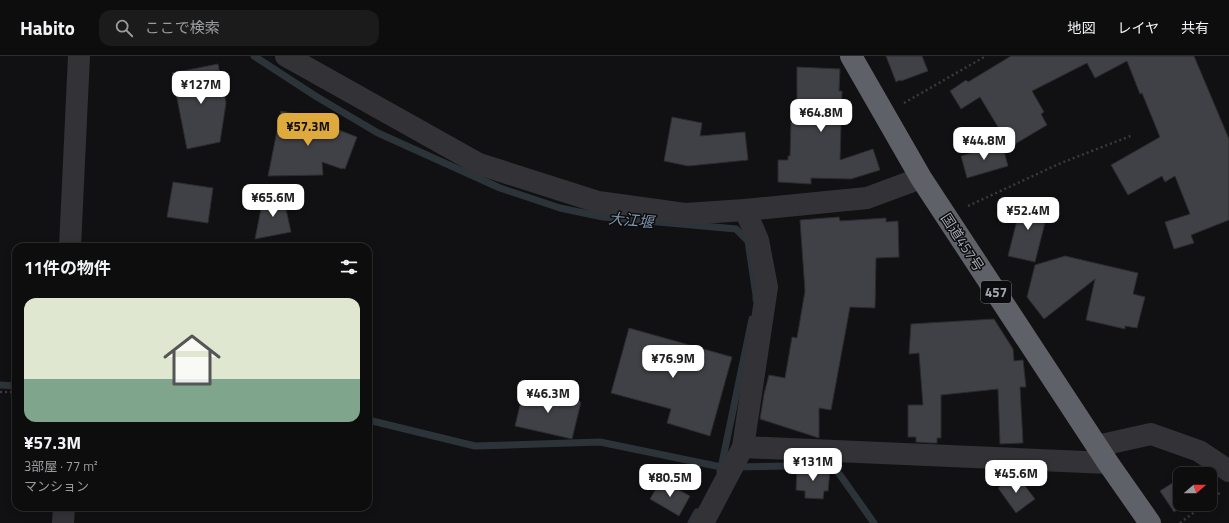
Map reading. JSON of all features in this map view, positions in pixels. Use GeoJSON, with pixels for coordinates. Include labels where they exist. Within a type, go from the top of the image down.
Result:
{"type":"FeatureCollection","features":[{"type":"Feature","properties":{"kind":"highway","name":"国道457号"},"geometry":{"type":"LineString","coordinates":[[851,56],[921,178],[1102,455],[1150,523]]}},
{"type":"Feature","properties":{"kind":"street"},"geometry":{"type":"LineString","coordinates":[[70,243],[79,56]]}},
{"type":"Feature","properties":{"kind":"street"},"geometry":{"type":"LineString","coordinates":[[286,56],[479,164],[598,202],[685,214],[745,210],[867,198],[921,178]]}},
{"type":"Feature","properties":{"kind":"street"},"geometry":{"type":"LineString","coordinates":[[703,523],[743,448],[767,287],[758,240],[745,210]]}},
{"type":"Feature","properties":{"kind":"street"},"geometry":{"type":"LineString","coordinates":[[743,448],[1102,455],[1151,434],[1199,451],[1229,472]]}},
{"type":"Feature","properties":{"kind":"street"},"geometry":{"type":"LineString","coordinates":[[63,523],[64,511]]}},
{"type":"Feature","properties":{"kind":"path"},"geometry":{"type":"LineString","coordinates":[[885,115],[986,56]]}},
{"type":"Feature","properties":{"kind":"path"},"geometry":{"type":"LineString","coordinates":[[946,217],[1061,163],[1133,135]]}},
{"type":"Feature","properties":{"kind":"path"},"geometry":{"type":"LineString","coordinates":[[0,392],[12,392]]}},
{"type":"Feature","properties":{"kind":"path"},"geometry":{"type":"LineString","coordinates":[[1180,523],[1196,511]]}},
{"type":"Feature","properties":{"kind":"building"},"geometry":{"type":"Polygon","coordinates":[[[886,56],[922,56],[928,71],[896,82],[886,56]]]}},
{"type":"Feature","properties":{"kind":"building"},"geometry":{"type":"Polygon","coordinates":[[[1011,56],[1194,56],[1229,139],[1229,220],[1191,235],[1194,243],[1174,249],[1165,222],[1190,214],[1175,176],[1165,182],[1162,176],[1128,195],[1111,165],[1160,137],[1142,93],[1140,94],[1127,61],[1095,78],[1087,63],[1032,91],[1044,112],[1041,114],[1047,125],[1010,147],[980,97],[961,109],[950,91],[966,80],[968,82],[1011,56]]]}},
{"type":"Feature","properties":{"kind":"building"},"geometry":{"type":"Polygon","coordinates":[[[218,64],[226,103],[220,142],[187,149],[172,73],[218,64]]]}},
{"type":"Feature","properties":{"kind":"building"},"geometry":{"type":"Polygon","coordinates":[[[797,67],[840,69],[839,91],[842,91],[840,160],[873,149],[880,170],[851,179],[811,178],[811,184],[778,182],[778,160],[788,160],[788,156],[790,156],[791,122],[797,122],[797,67]]]}},
{"type":"Feature","properties":{"kind":"building"},"geometry":{"type":"Polygon","coordinates":[[[281,111],[318,118],[318,122],[357,137],[345,169],[322,162],[323,175],[268,176],[281,111]]]}},
{"type":"Feature","properties":{"kind":"building"},"geometry":{"type":"Polygon","coordinates":[[[672,117],[702,123],[700,136],[745,132],[748,160],[688,166],[664,161],[672,117]]]}},
{"type":"Feature","properties":{"kind":"building"},"geometry":{"type":"Polygon","coordinates":[[[1002,144],[1008,166],[967,178],[961,156],[1002,144]]]}},
{"type":"Feature","properties":{"kind":"building"},"geometry":{"type":"Polygon","coordinates":[[[173,182],[213,188],[208,223],[167,217],[173,182]]]}},
{"type":"Feature","properties":{"kind":"building"},"geometry":{"type":"Polygon","coordinates":[[[264,194],[284,200],[291,232],[255,239],[264,194]]]}},
{"type":"Feature","properties":{"kind":"building"},"geometry":{"type":"Polygon","coordinates":[[[1022,200],[1049,207],[1035,262],[1008,256],[1022,200]]]}},
{"type":"Feature","properties":{"kind":"building"},"geometry":{"type":"Polygon","coordinates":[[[839,217],[840,221],[886,218],[886,222],[898,221],[899,257],[876,258],[875,308],[850,307],[831,410],[819,408],[819,438],[760,419],[769,375],[785,378],[792,337],[797,338],[805,291],[800,220],[839,217]]]}},
{"type":"Feature","properties":{"kind":"building"},"geometry":{"type":"Polygon","coordinates":[[[1065,256],[1138,273],[1133,294],[1145,297],[1137,328],[1125,326],[1125,329],[1086,320],[1095,279],[1044,319],[1027,297],[1035,265],[1065,256]]]}},
{"type":"Feature","properties":{"kind":"building"},"geometry":{"type":"Polygon","coordinates":[[[994,319],[1013,349],[1014,361],[1023,360],[1026,387],[1020,387],[1023,443],[1000,444],[998,389],[941,395],[941,438],[937,438],[937,443],[930,443],[916,442],[916,437],[908,437],[908,405],[923,405],[919,353],[909,354],[911,324],[994,319]]]}},
{"type":"Feature","properties":{"kind":"building"},"geometry":{"type":"Polygon","coordinates":[[[629,328],[732,357],[710,436],[667,423],[671,409],[611,393],[629,328]]]}},
{"type":"Feature","properties":{"kind":"building"},"geometry":{"type":"Polygon","coordinates":[[[524,388],[581,402],[572,439],[515,426],[524,388]]]}},
{"type":"Feature","properties":{"kind":"building"},"geometry":{"type":"Polygon","coordinates":[[[797,468],[830,470],[828,491],[824,491],[823,499],[805,498],[805,491],[796,490],[797,468]]]}},
{"type":"Feature","properties":{"kind":"building"},"geometry":{"type":"Polygon","coordinates":[[[1016,474],[1035,499],[1016,513],[998,488],[1016,474]]]}},
{"type":"Feature","properties":{"kind":"building"},"geometry":{"type":"Polygon","coordinates":[[[661,480],[690,496],[679,516],[650,499],[661,480]]]}},
{"type":"Feature","properties":{"kind":"building"},"geometry":{"type":"Polygon","coordinates":[[[1173,483],[1173,510],[1160,491],[1173,483]]]}},
{"type":"Feature","properties":{"kind":"waterway","name":"大江堰"},"geometry":{"type":"LineString","coordinates":[[254,56],[317,97],[378,133],[500,188],[560,208],[603,217],[736,229],[748,241],[756,299]]}},
{"type":"Feature","properties":{"kind":"waterway","name":"大江堰"},"geometry":{"type":"LineString","coordinates":[[720,471],[752,319]]}},
{"type":"Feature","properties":{"kind":"waterway"},"geometry":{"type":"LineString","coordinates":[[0,385],[12,386]]}},
{"type":"Feature","properties":{"kind":"waterway"},"geometry":{"type":"LineString","coordinates":[[372,421],[475,446],[600,442],[726,468]]}},
{"type":"Feature","properties":{"kind":"waterway"},"geometry":{"type":"LineString","coordinates":[[736,467],[833,465],[874,523]]}},
{"type":"Feature","properties":{"kind":"waterway","name":"大江堰"},"geometry":{"type":"LineString","coordinates":[[691,523],[697,512]]}}]}
